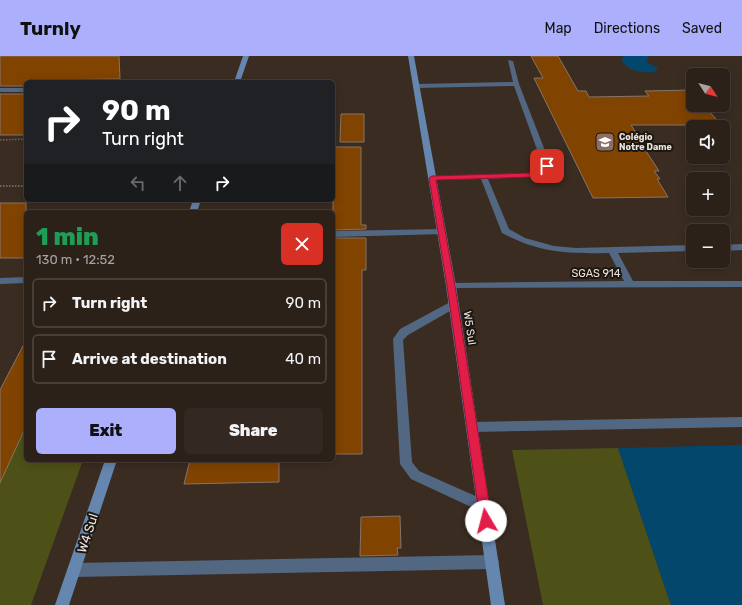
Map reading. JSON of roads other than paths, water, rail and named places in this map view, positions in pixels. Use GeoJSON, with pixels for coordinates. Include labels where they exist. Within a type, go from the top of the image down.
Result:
{"type":"FeatureCollection","features":[{"type":"Feature","properties":{"kind":"main road"},"geometry":{"type":"LineString","coordinates":[[238,80],[246,56]]}},
{"type":"Feature","properties":{"kind":"main road","name":"W5 Sul"},"geometry":{"type":"LineString","coordinates":[[411,56],[454,304],[498,605]]}},
{"type":"Feature","properties":{"kind":"main road","name":"W4 Sul"},"geometry":{"type":"LineString","coordinates":[[62,605],[110,462]]}},
{"type":"Feature","properties":{"kind":"street"},"geometry":{"type":"LineString","coordinates":[[432,178],[532,175],[539,174],[547,166],[516,84],[510,61]]}},
{"type":"Feature","properties":{"kind":"street"},"geometry":{"type":"LineString","coordinates":[[416,86],[516,84]]}},
{"type":"Feature","properties":{"kind":"street"},"geometry":{"type":"LineString","coordinates":[[0,90],[24,90]]}},
{"type":"Feature","properties":{"kind":"street"},"geometry":{"type":"LineString","coordinates":[[484,177],[505,231],[522,240],[554,250],[576,251],[686,248]]}},
{"type":"Feature","properties":{"kind":"street"},"geometry":{"type":"LineString","coordinates":[[335,234],[442,232]]}},
{"type":"Feature","properties":{"kind":"street"},"geometry":{"type":"LineString","coordinates":[[730,248],[742,247]]}},
{"type":"Feature","properties":{"kind":"street"},"geometry":{"type":"LineString","coordinates":[[612,250],[630,285]]}},
{"type":"Feature","properties":{"kind":"street"},"geometry":{"type":"LineString","coordinates":[[0,281],[24,280]]}},
{"type":"Feature","properties":{"kind":"street","name":"SGAS 914"},"geometry":{"type":"LineString","coordinates":[[451,286],[742,284]]}},
{"type":"Feature","properties":{"kind":"street"},"geometry":{"type":"LineString","coordinates":[[454,304],[404,332],[398,339],[406,464],[415,475],[484,507]]}},
{"type":"Feature","properties":{"kind":"street"},"geometry":{"type":"LineString","coordinates":[[473,427],[742,422]]}},
{"type":"Feature","properties":{"kind":"street"},"geometry":{"type":"LineString","coordinates":[[74,570],[492,562]]}},
{"type":"Feature","properties":{"kind":"water"},"geometry":{"type":"Polygon","coordinates":[[[624,56],[649,56],[646,62],[658,68],[655,72],[636,71],[624,64],[621,60],[624,56]]]}},
{"type":"Feature","properties":{"kind":"water"},"geometry":{"type":"Polygon","coordinates":[[[742,445],[742,605],[671,605],[618,448],[742,445]]]}},
{"type":"Feature","properties":{"kind":"place","name":"Colégio Notre Dame"},"geometry":{"type":"Point","coordinates":[605,142]}}]}
